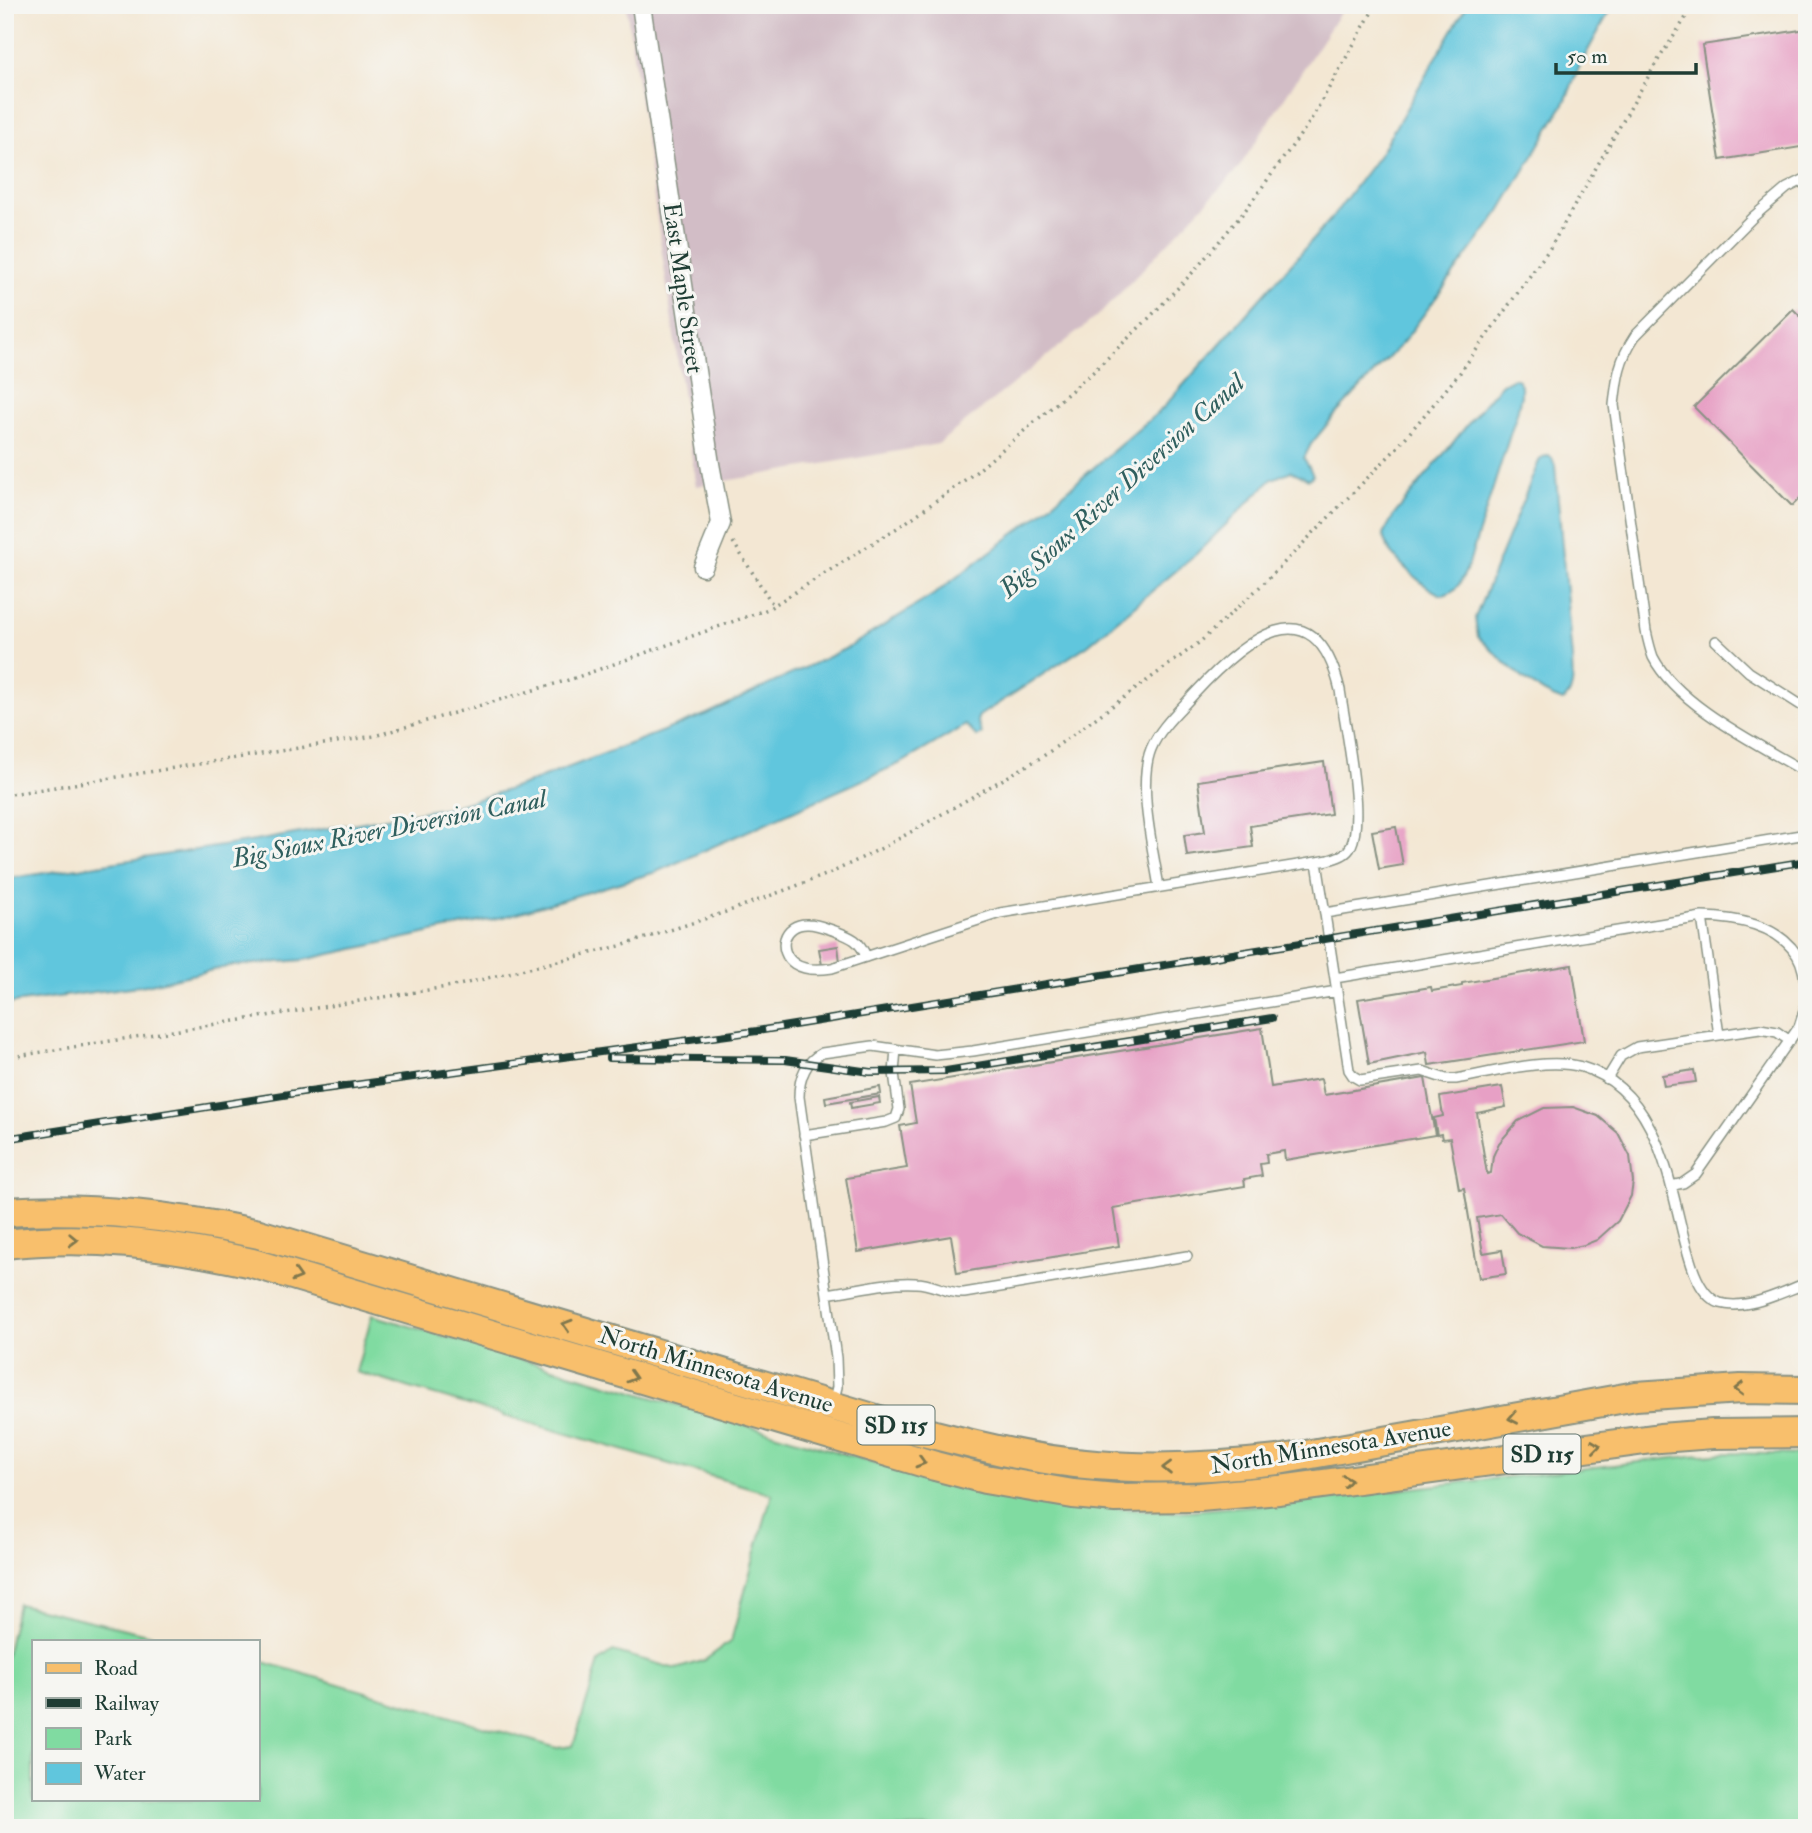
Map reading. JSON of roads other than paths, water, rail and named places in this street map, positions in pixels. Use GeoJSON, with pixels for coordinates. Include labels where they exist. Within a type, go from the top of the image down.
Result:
{"type":"FeatureCollection","features":[{"type":"Feature","properties":{"kind":"main road","name":"North Minnesota Avenue"},"geometry":{"type":"LineString","coordinates":[[5,1212],[46,1209],[123,1212],[175,1217],[259,1234],[896,1425],[1001,1451],[1094,1465],[1183,1468],[1226,1466],[1278,1460],[1636,1396],[1741,1389],[1807,1390]]}},
{"type":"Feature","properties":{"kind":"main road","name":"North Minnesota Avenue"},"geometry":{"type":"LineString","coordinates":[[5,1244],[61,1240],[154,1244],[252,1263],[935,1466],[985,1479],[1073,1494],[1161,1499],[1236,1495],[1660,1438],[1713,1434],[1807,1433]]}},
{"type":"Feature","properties":{"kind":"street","name":"East Maple Street"},"geometry":{"type":"LineString","coordinates":[[641,5],[721,523],[703,567]]}},
{"type":"Feature","properties":{"kind":"lane"},"geometry":{"type":"LineString","coordinates":[[1807,178],[1787,188],[1753,217],[1635,336],[1622,355],[1614,405],[1646,631],[1653,656],[1684,695],[1725,724],[1807,773]]}},
{"type":"Feature","properties":{"kind":"lane"},"geometry":{"type":"LineString","coordinates":[[866,957],[853,937],[819,925],[792,927],[787,932],[785,940],[789,959],[797,966],[807,969],[832,968],[866,957],[1000,913],[1329,860],[1346,853],[1351,845],[1356,823],[1356,803],[1340,690],[1336,673],[1317,639],[1306,631],[1274,631],[1238,651],[1215,671],[1163,727],[1152,748],[1146,768],[1145,790],[1159,887]]}},
{"type":"Feature","properties":{"kind":"lane"},"geometry":{"type":"LineString","coordinates":[[1716,641],[1749,672],[1807,709]]}},
{"type":"Feature","properties":{"kind":"lane"},"geometry":{"type":"LineString","coordinates":[[1325,914],[1807,834]]}},
{"type":"Feature","properties":{"kind":"lane"},"geometry":{"type":"LineString","coordinates":[[1317,862],[1349,1070],[1353,1076],[1360,1080],[1422,1071],[1446,1079],[1456,1079],[1527,1066],[1581,1067],[1607,1079],[1629,1096],[1643,1116],[1659,1147],[1689,1258],[1702,1287],[1711,1299],[1735,1305],[1807,1283]]}},
{"type":"Feature","properties":{"kind":"lane"},"geometry":{"type":"LineString","coordinates":[[1335,978],[1702,917],[1754,923],[1777,936],[1796,954],[1805,974],[1807,1000],[1800,1027],[1696,1174],[1683,1183],[1671,1186]]}},
{"type":"Feature","properties":{"kind":"lane"},"geometry":{"type":"LineString","coordinates":[[1702,917],[1719,1035]]}},
{"type":"Feature","properties":{"kind":"lane"},"geometry":{"type":"LineString","coordinates":[[832,1405],[836,1398],[838,1377],[799,1085],[803,1073],[816,1056],[873,1046],[935,1055],[973,1052],[1337,991]]}},
{"type":"Feature","properties":{"kind":"lane"},"geometry":{"type":"LineString","coordinates":[[1607,1079],[1629,1050],[1768,1030],[1777,1032],[1790,1041]]}},
{"type":"Feature","properties":{"kind":"lane"},"geometry":{"type":"LineString","coordinates":[[804,1135],[886,1122],[896,1118],[899,1109],[894,1073],[896,1049]]}},
{"type":"Feature","properties":{"kind":"lane"},"geometry":{"type":"LineString","coordinates":[[827,1294],[902,1283],[919,1283],[945,1291],[964,1293],[1187,1256]]}},
{"type":"Feature","properties":{"kind":"water","name":"Big Sioux River Diversion Canal"},"geometry":{"type":"Polygon","coordinates":[[[1467,5],[1613,5],[1580,65],[1565,102],[1500,211],[1404,341],[1311,444],[1304,458],[1313,475],[1309,479],[1291,471],[1272,479],[1196,554],[1088,645],[979,716],[977,720],[982,734],[977,737],[966,725],[903,762],[656,872],[507,916],[303,960],[231,966],[146,985],[5,1004],[5,879],[255,841],[455,806],[523,785],[707,714],[849,647],[933,595],[1035,518],[1162,409],[1330,220],[1379,155],[1467,5]]]}},
{"type":"Feature","properties":{"kind":"water"},"geometry":{"type":"Polygon","coordinates":[[[1513,378],[1521,385],[1517,413],[1470,560],[1457,587],[1442,595],[1407,570],[1391,551],[1383,535],[1394,515],[1490,397],[1502,384],[1513,378]]]}},
{"type":"Feature","properties":{"kind":"water"},"geometry":{"type":"Polygon","coordinates":[[[1548,456],[1552,458],[1555,466],[1572,659],[1572,687],[1563,701],[1539,690],[1497,655],[1478,637],[1475,618],[1539,461],[1548,456]]]}},
{"type":"Feature","properties":{"kind":"railway"},"geometry":{"type":"LineString","coordinates":[[5,1139],[302,1092],[757,1031],[1807,861]]}},
{"type":"Feature","properties":{"kind":"railway"},"geometry":{"type":"LineString","coordinates":[[609,1058],[785,1060],[870,1072],[946,1071],[1272,1018]]}}]}
